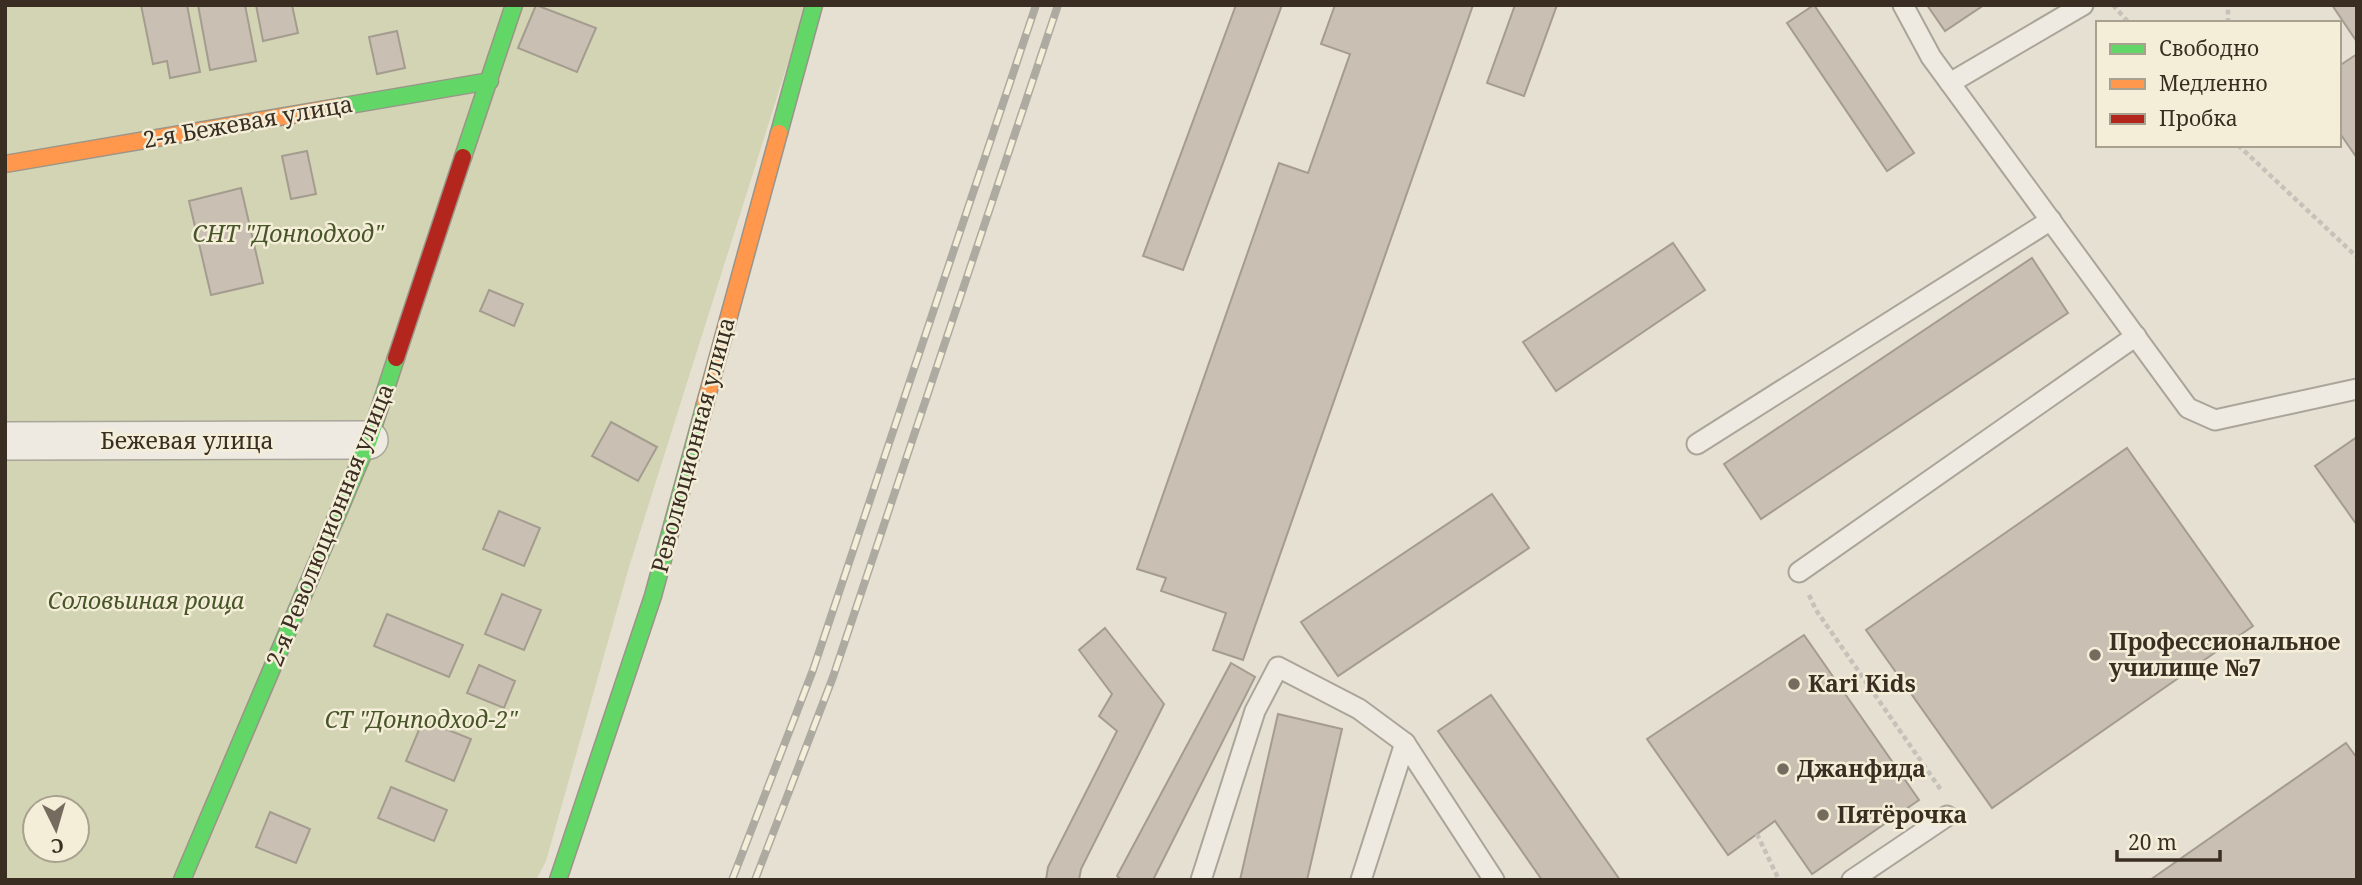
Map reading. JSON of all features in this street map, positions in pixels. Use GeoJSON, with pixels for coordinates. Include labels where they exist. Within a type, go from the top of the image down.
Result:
{"type":"FeatureCollection","features":[{"type":"Feature","properties":{"kind":"street","name":"2-я Революционная улица"},"geometry":{"type":"LineString","coordinates":[[182,880],[369,440],[514,5]]}},
{"type":"Feature","properties":{"kind":"street","name":"Революционная улица"},"geometry":{"type":"LineString","coordinates":[[558,880],[653,596],[814,5]]}},
{"type":"Feature","properties":{"kind":"street","name":"2-я Бежевая улица"},"geometry":{"type":"LineString","coordinates":[[5,164],[490,81]]}},
{"type":"Feature","properties":{"kind":"street","name":"Бежевая улица"},"geometry":{"type":"LineString","coordinates":[[5,441],[369,440]]}},
{"type":"Feature","properties":{"kind":"lane"},"geometry":{"type":"LineString","coordinates":[[1903,5],[1931,57],[2189,408],[2215,420],[2357,389]]}},
{"type":"Feature","properties":{"kind":"lane"},"geometry":{"type":"LineString","coordinates":[[1950,83],[2082,5]]}},
{"type":"Feature","properties":{"kind":"lane"},"geometry":{"type":"LineString","coordinates":[[1697,444],[2051,220]]}},
{"type":"Feature","properties":{"kind":"lane"},"geometry":{"type":"LineString","coordinates":[[1799,572],[2136,337]]}},
{"type":"Feature","properties":{"kind":"lane"},"geometry":{"type":"LineString","coordinates":[[1201,880],[1255,711],[1278,667],[1359,709],[1405,743],[1494,880]]}},
{"type":"Feature","properties":{"kind":"lane"},"geometry":{"type":"LineString","coordinates":[[1360,880],[1405,743]]}},
{"type":"Feature","properties":{"kind":"lane"},"geometry":{"type":"LineString","coordinates":[[1852,880],[1947,816]]}},
{"type":"Feature","properties":{"kind":"path"},"geometry":{"type":"LineString","coordinates":[[2113,5],[2127,21]]}},
{"type":"Feature","properties":{"kind":"path"},"geometry":{"type":"LineString","coordinates":[[2240,147],[2357,257]]}},
{"type":"Feature","properties":{"kind":"path"},"geometry":{"type":"LineString","coordinates":[[1799,572],[1816,610],[1947,799],[1947,816]]}},
{"type":"Feature","properties":{"kind":"path"},"geometry":{"type":"LineString","coordinates":[[1757,834],[1779,880]]}},
{"type":"Feature","properties":{"kind":"green space"},"geometry":{"type":"Polygon","coordinates":[[[5,5],[806,5],[629,567],[546,861],[536,880],[5,880],[5,5]]]}},
{"type":"Feature","properties":{"kind":"building"},"geometry":{"type":"Polygon","coordinates":[[[141,5],[187,5],[200,72],[170,78],[167,61],[153,64],[141,5]]]}},
{"type":"Feature","properties":{"kind":"building"},"geometry":{"type":"Polygon","coordinates":[[[198,5],[245,5],[256,61],[210,70],[198,5]]]}},
{"type":"Feature","properties":{"kind":"building"},"geometry":{"type":"Polygon","coordinates":[[[256,5],[292,5],[298,33],[263,41],[256,5]]]}},
{"type":"Feature","properties":{"kind":"building"},"geometry":{"type":"Polygon","coordinates":[[[536,5],[596,28],[577,72],[518,48],[536,5]]]}},
{"type":"Feature","properties":{"kind":"building"},"geometry":{"type":"Polygon","coordinates":[[[1236,5],[1282,5],[1183,270],[1143,256],[1236,5]]]}},
{"type":"Feature","properties":{"kind":"building"},"geometry":{"type":"Polygon","coordinates":[[[1335,5],[1473,5],[1243,660],[1213,650],[1226,613],[1161,591],[1166,578],[1137,569],[1279,163],[1308,173],[1350,54],[1321,44],[1335,5]]]}},
{"type":"Feature","properties":{"kind":"building"},"geometry":{"type":"Polygon","coordinates":[[[1515,5],[1557,5],[1524,96],[1487,83],[1515,5]]]}},
{"type":"Feature","properties":{"kind":"building"},"geometry":{"type":"Polygon","coordinates":[[[1814,5],[1914,153],[1887,171],[1787,23],[1814,5]]]}},
{"type":"Feature","properties":{"kind":"building"},"geometry":{"type":"Polygon","coordinates":[[[1927,5],[1984,5],[1945,31],[1927,5]]]}},
{"type":"Feature","properties":{"kind":"building"},"geometry":{"type":"Polygon","coordinates":[[[2332,5],[2357,5],[2357,42],[2332,5]]]}},
{"type":"Feature","properties":{"kind":"building"},"geometry":{"type":"Polygon","coordinates":[[[397,31],[405,68],[377,74],[369,37],[397,31]]]}},
{"type":"Feature","properties":{"kind":"building"},"geometry":{"type":"Polygon","coordinates":[[[2357,54],[2357,158],[2341,135],[2341,65],[2357,54]]]}},
{"type":"Feature","properties":{"kind":"building"},"geometry":{"type":"Polygon","coordinates":[[[307,151],[316,194],[291,199],[282,156],[307,151]]]}},
{"type":"Feature","properties":{"kind":"building"},"geometry":{"type":"Polygon","coordinates":[[[241,188],[263,283],[211,295],[189,201],[241,188]]]}},
{"type":"Feature","properties":{"kind":"building"},"geometry":{"type":"Polygon","coordinates":[[[1673,243],[1705,290],[1556,391],[1523,342],[1673,243]]]}},
{"type":"Feature","properties":{"kind":"building"},"geometry":{"type":"Polygon","coordinates":[[[2032,258],[2068,313],[1761,519],[1724,464],[2032,258]]]}},
{"type":"Feature","properties":{"kind":"building"},"geometry":{"type":"Polygon","coordinates":[[[489,290],[523,304],[514,326],[480,311],[489,290]]]}},
{"type":"Feature","properties":{"kind":"building"},"geometry":{"type":"Polygon","coordinates":[[[611,422],[657,447],[638,481],[592,456],[611,422]]]}},
{"type":"Feature","properties":{"kind":"building"},"geometry":{"type":"Polygon","coordinates":[[[2357,437],[2357,525],[2315,466],[2357,437]]]}},
{"type":"Feature","properties":{"kind":"building"},"geometry":{"type":"Polygon","coordinates":[[[2127,448],[2253,626],[1992,808],[1866,630],[2127,448]]]}},
{"type":"Feature","properties":{"kind":"building"},"geometry":{"type":"Polygon","coordinates":[[[1492,494],[1529,548],[1338,676],[1301,622],[1492,494]]]}},
{"type":"Feature","properties":{"kind":"building"},"geometry":{"type":"Polygon","coordinates":[[[499,511],[540,528],[524,566],[483,549],[499,511]]]}},
{"type":"Feature","properties":{"kind":"building"},"geometry":{"type":"Polygon","coordinates":[[[502,594],[541,610],[524,650],[485,634],[502,594]]]}},
{"type":"Feature","properties":{"kind":"building"},"geometry":{"type":"Polygon","coordinates":[[[387,614],[463,645],[449,677],[374,646],[387,614]]]}},
{"type":"Feature","properties":{"kind":"building"},"geometry":{"type":"Polygon","coordinates":[[[1105,628],[1164,704],[1081,869],[1079,880],[1046,880],[1048,867],[1117,731],[1099,716],[1112,694],[1079,650],[1105,628]]]}},
{"type":"Feature","properties":{"kind":"building","name":"Джанфида"},"geometry":{"type":"Polygon","coordinates":[[[1804,635],[1919,800],[1812,874],[1775,821],[1728,855],[1647,739],[1804,635]]]}},
{"type":"Feature","properties":{"kind":"building"},"geometry":{"type":"Polygon","coordinates":[[[1231,663],[1255,677],[1153,880],[1122,880],[1117,876],[1231,663]]]}},
{"type":"Feature","properties":{"kind":"building"},"geometry":{"type":"Polygon","coordinates":[[[479,665],[515,681],[504,708],[467,693],[479,665]]]}},
{"type":"Feature","properties":{"kind":"building"},"geometry":{"type":"Polygon","coordinates":[[[1491,695],[1620,880],[1542,880],[1438,731],[1491,695]]]}},
{"type":"Feature","properties":{"kind":"building"},"geometry":{"type":"Polygon","coordinates":[[[1278,714],[1342,729],[1307,880],[1240,880],[1278,714]]]}},
{"type":"Feature","properties":{"kind":"building"},"geometry":{"type":"Polygon","coordinates":[[[423,720],[471,739],[454,781],[406,761],[423,720]]]}},
{"type":"Feature","properties":{"kind":"building"},"geometry":{"type":"Polygon","coordinates":[[[2346,743],[2357,758],[2357,880],[2150,880],[2346,743]]]}},
{"type":"Feature","properties":{"kind":"building"},"geometry":{"type":"Polygon","coordinates":[[[391,787],[447,810],[434,841],[378,818],[391,787]]]}},
{"type":"Feature","properties":{"kind":"building"},"geometry":{"type":"Polygon","coordinates":[[[270,812],[310,829],[296,863],[256,847],[270,812]]]}},
{"type":"Feature","properties":{"kind":"railway"},"geometry":{"type":"LineString","coordinates":[[732,880],[813,670],[1036,5]]}},
{"type":"Feature","properties":{"kind":"railway"},"geometry":{"type":"LineString","coordinates":[[755,880],[833,677],[1058,5]]}},
{"type":"Feature","properties":{"kind":"traffic: fast"},"geometry":{"type":"LineString","coordinates":[[463,157],[514,5]]}},
{"type":"Feature","properties":{"kind":"traffic: fast"},"geometry":{"type":"LineString","coordinates":[[779,133],[814,5]]}},
{"type":"Feature","properties":{"kind":"traffic: fast"},"geometry":{"type":"LineString","coordinates":[[338,107],[490,81]]}},
{"type":"Feature","properties":{"kind":"traffic: fast"},"geometry":{"type":"LineString","coordinates":[[182,880],[369,440],[396,358]]}},
{"type":"Feature","properties":{"kind":"traffic: fast"},"geometry":{"type":"LineString","coordinates":[[558,880],[653,596],[705,404]]}},
{"type":"Feature","properties":{"kind":"traffic: slow"},"geometry":{"type":"LineString","coordinates":[[5,164],[338,107]]}},
{"type":"Feature","properties":{"kind":"traffic: slow"},"geometry":{"type":"LineString","coordinates":[[705,404],[779,133]]}},
{"type":"Feature","properties":{"kind":"traffic: jam"},"geometry":{"type":"LineString","coordinates":[[396,358],[463,157]]}},
{"type":"Feature","properties":{"kind":"place","name":"Профессиональное училище №7"},"geometry":{"type":"Point","coordinates":[2095,655]}},
{"type":"Feature","properties":{"kind":"place","name":"Kari Kids"},"geometry":{"type":"Point","coordinates":[1794,684]}},
{"type":"Feature","properties":{"kind":"place","name":"Джанфида"},"geometry":{"type":"Point","coordinates":[1783,769]}},
{"type":"Feature","properties":{"kind":"place","name":"Пятёрочка"},"geometry":{"type":"Point","coordinates":[1823,815]}},
{"type":"Feature","properties":{"kind":"park label","name":"СНТ \"Донподход\""},"geometry":{"type":"Point","coordinates":[288,234]}},
{"type":"Feature","properties":{"kind":"park label","name":"Соловьиная роща"},"geometry":{"type":"Point","coordinates":[146,601]}},
{"type":"Feature","properties":{"kind":"park label","name":"СТ \"Донподход-2\""},"geometry":{"type":"Point","coordinates":[421,720]}}]}
